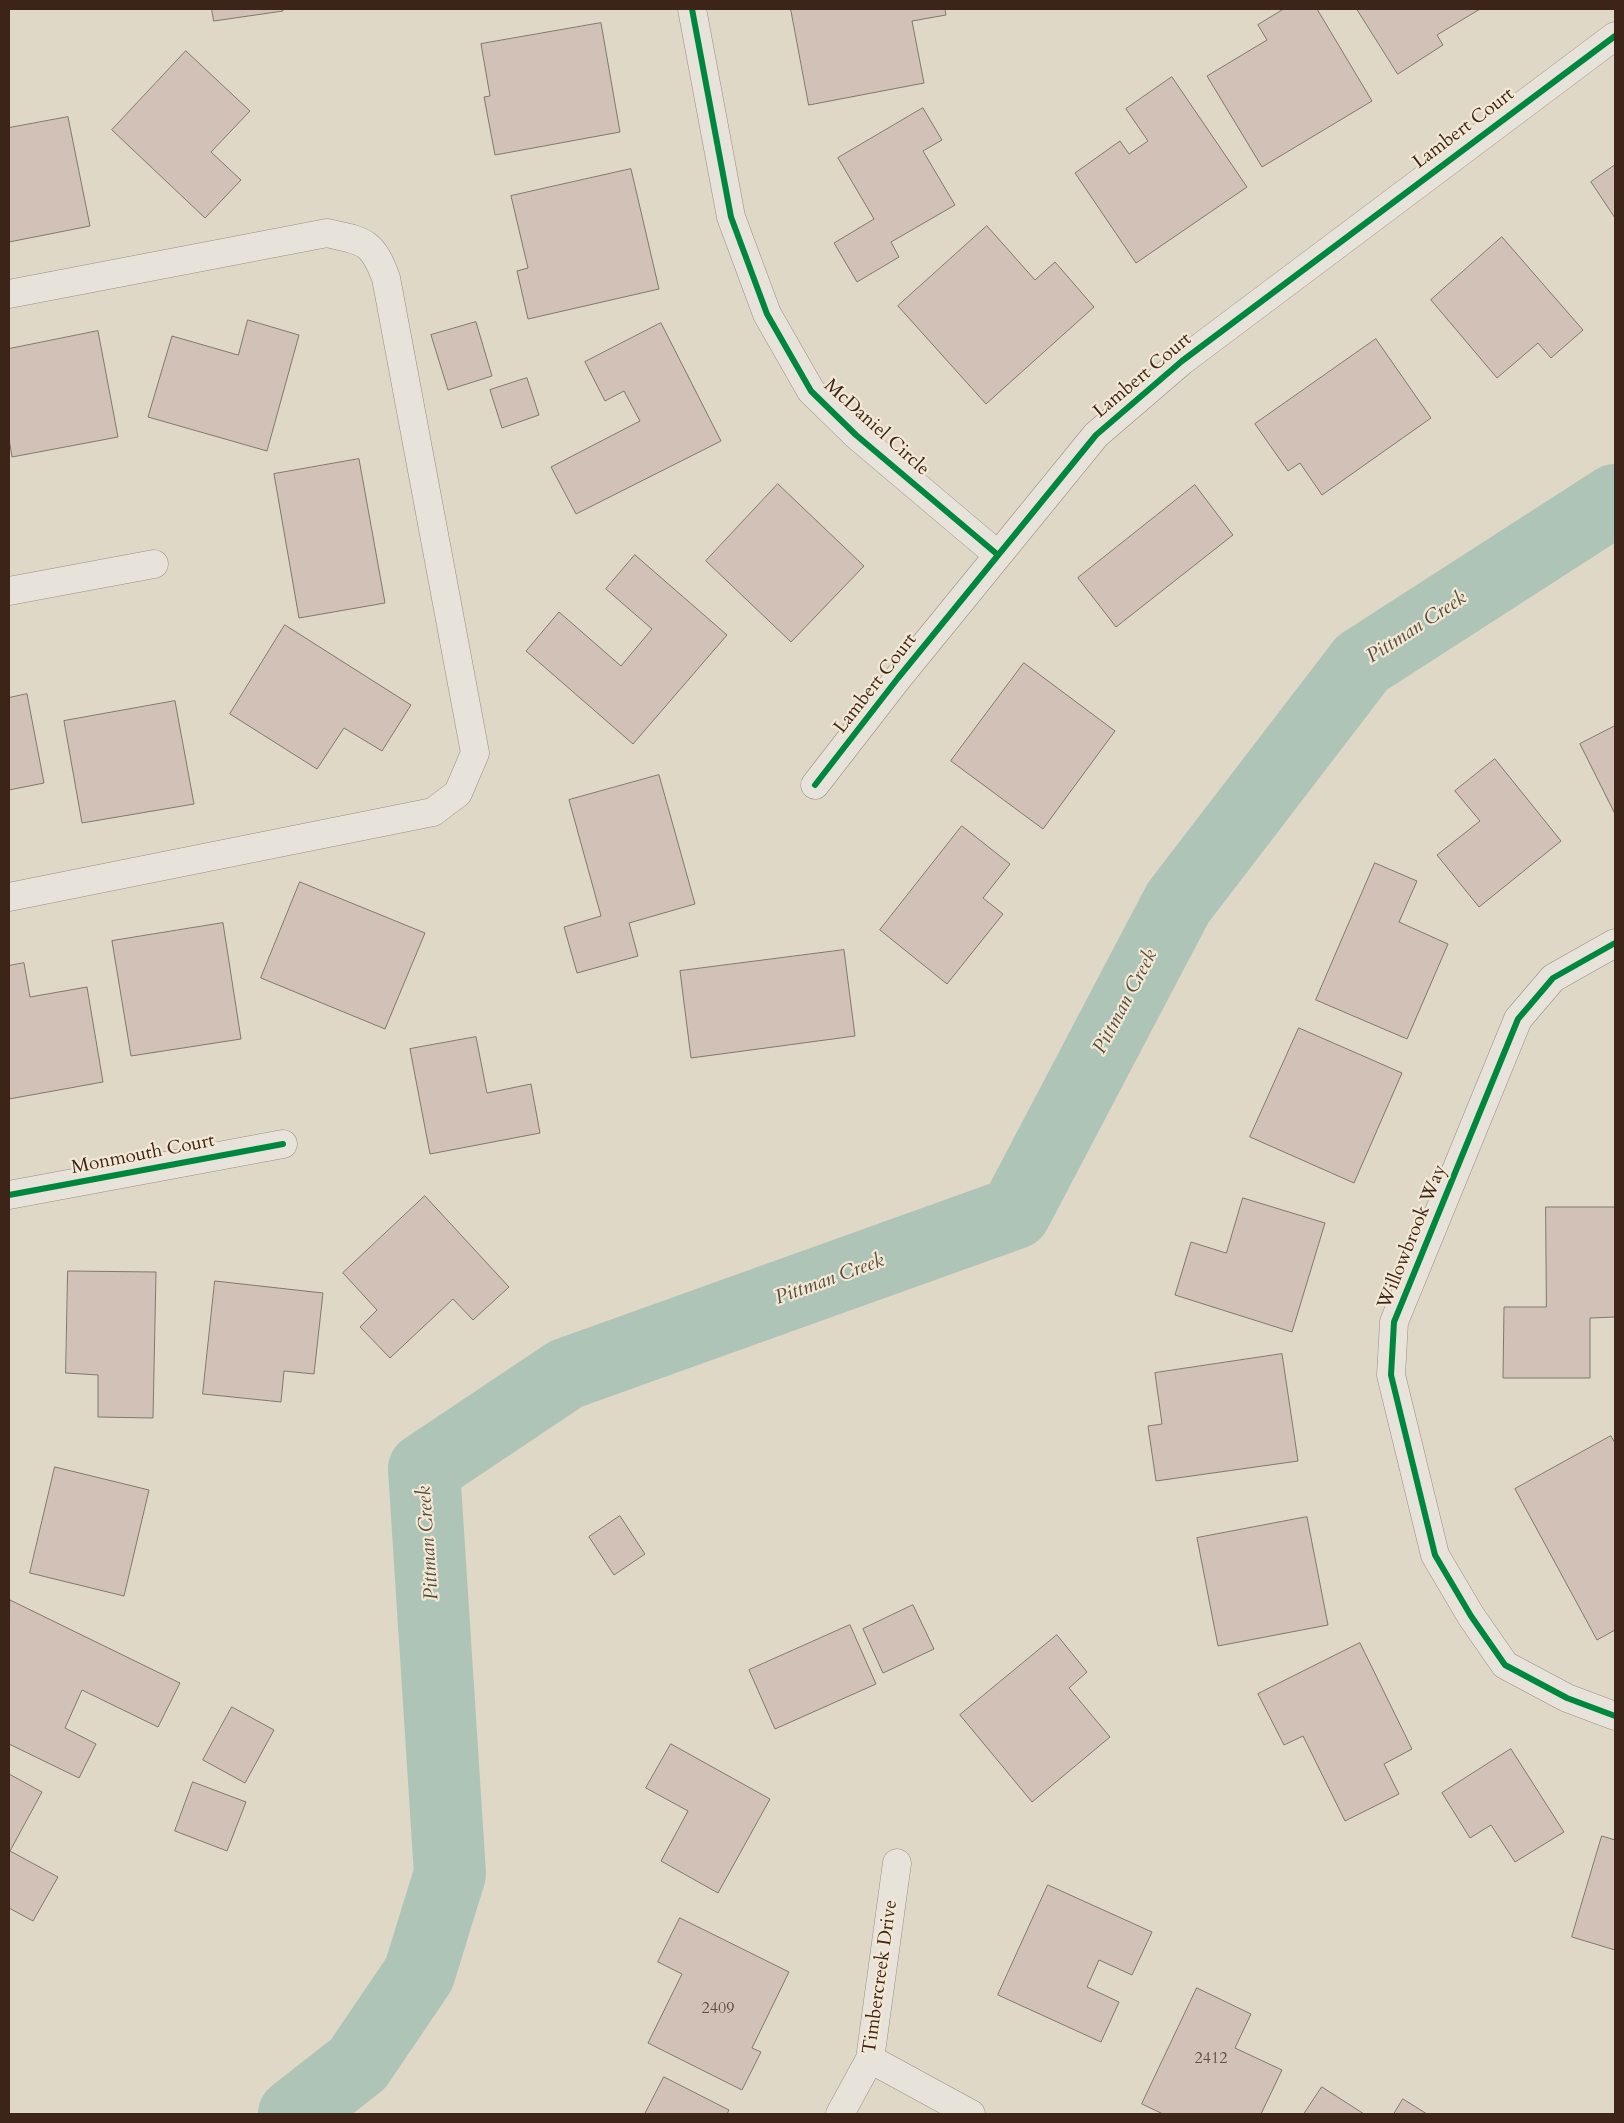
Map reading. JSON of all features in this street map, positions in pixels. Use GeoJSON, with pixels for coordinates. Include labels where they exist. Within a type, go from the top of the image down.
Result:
{"type":"FeatureCollection","features":[{"type":"Feature","properties":{"kind":"street","name":"McDaniel Circle"},"geometry":{"type":"LineString","coordinates":[[692,9],[731,218],[767,314],[812,392],[856,435],[998,555]]}},
{"type":"Feature","properties":{"kind":"street","name":"Lambert Court"},"geometry":{"type":"LineString","coordinates":[[815,785],[898,678],[1096,435],[1182,361],[1615,36]]}},
{"type":"Feature","properties":{"kind":"street"},"geometry":{"type":"LineString","coordinates":[[9,294],[327,233],[364,241],[380,261],[386,278],[475,753],[458,793],[433,812],[9,897]]}},
{"type":"Feature","properties":{"kind":"street"},"geometry":{"type":"LineString","coordinates":[[9,591],[154,564]]}},
{"type":"Feature","properties":{"kind":"street","name":"Willowbrook Way"},"geometry":{"type":"LineString","coordinates":[[1615,943],[1553,978],[1518,1019],[1394,1322],[1390,1375],[1435,1555],[1471,1616],[1505,1665],[1567,1698],[1615,1716]]}},
{"type":"Feature","properties":{"kind":"street","name":"Monmouth Court"},"geometry":{"type":"LineString","coordinates":[[9,1195],[283,1144]]}},
{"type":"Feature","properties":{"kind":"street","name":"Timbercreek Drive"},"geometry":{"type":"LineString","coordinates":[[840,2114],[870,2059],[897,1862]]}},
{"type":"Feature","properties":{"kind":"street"},"geometry":{"type":"LineString","coordinates":[[870,2059],[971,2114]]}},
{"type":"Feature","properties":{"kind":"building"},"geometry":{"type":"Polygon","coordinates":[[[212,9],[283,9],[283,11],[214,21],[212,9]]]}},
{"type":"Feature","properties":{"kind":"building"},"geometry":{"type":"Polygon","coordinates":[[[791,9],[945,9],[946,15],[912,21],[924,83],[809,105],[791,9]]]}},
{"type":"Feature","properties":{"kind":"building"},"geometry":{"type":"Polygon","coordinates":[[[1284,9],[1317,9],[1372,101],[1262,167],[1207,76],[1267,40],[1258,25],[1284,9]]]}},
{"type":"Feature","properties":{"kind":"building"},"geometry":{"type":"Polygon","coordinates":[[[1357,9],[1480,9],[1437,35],[1443,45],[1398,74],[1357,9]]]}},
{"type":"Feature","properties":{"kind":"building"},"geometry":{"type":"Polygon","coordinates":[[[601,23],[620,132],[495,155],[484,97],[490,96],[481,44],[601,23]]]}},
{"type":"Feature","properties":{"kind":"building"},"geometry":{"type":"Polygon","coordinates":[[[186,51],[250,111],[211,152],[241,180],[205,218],[112,130],[186,51]]]}},
{"type":"Feature","properties":{"kind":"building"},"geometry":{"type":"Polygon","coordinates":[[[1172,77],[1247,187],[1136,263],[1075,173],[1120,141],[1129,154],[1148,141],[1126,109],[1172,77]]]}},
{"type":"Feature","properties":{"kind":"building"},"geometry":{"type":"Polygon","coordinates":[[[923,108],[942,140],[923,151],[955,205],[891,242],[899,257],[857,282],[834,243],[874,219],[838,158],[923,108]]]}},
{"type":"Feature","properties":{"kind":"building"},"geometry":{"type":"Polygon","coordinates":[[[68,117],[90,226],[9,242],[9,128],[68,117]]]}},
{"type":"Feature","properties":{"kind":"building"},"geometry":{"type":"Polygon","coordinates":[[[1615,165],[1615,218],[1591,182],[1615,165]]]}},
{"type":"Feature","properties":{"kind":"building"},"geometry":{"type":"Polygon","coordinates":[[[631,169],[659,289],[528,319],[517,271],[528,268],[511,196],[631,169]]]}},
{"type":"Feature","properties":{"kind":"building"},"geometry":{"type":"Polygon","coordinates":[[[987,226],[1035,280],[1055,262],[1094,307],[986,404],[898,306],[987,226]]]}},
{"type":"Feature","properties":{"kind":"building"},"geometry":{"type":"Polygon","coordinates":[[[1502,237],[1583,330],[1551,358],[1538,343],[1497,378],[1431,300],[1502,237]]]}},
{"type":"Feature","properties":{"kind":"building"},"geometry":{"type":"Polygon","coordinates":[[[248,320],[299,335],[267,451],[148,417],[172,336],[238,355],[248,320]]]}},
{"type":"Feature","properties":{"kind":"building"},"geometry":{"type":"Polygon","coordinates":[[[476,322],[492,376],[448,390],[431,335],[476,322]]]}},
{"type":"Feature","properties":{"kind":"building"},"geometry":{"type":"Polygon","coordinates":[[[661,323],[721,441],[576,514],[551,467],[640,421],[624,391],[605,401],[585,362],[661,323]]]}},
{"type":"Feature","properties":{"kind":"building"},"geometry":{"type":"Polygon","coordinates":[[[98,331],[118,437],[12,457],[9,439],[9,349],[98,331]]]}},
{"type":"Feature","properties":{"kind":"building"},"geometry":{"type":"Polygon","coordinates":[[[1376,339],[1431,418],[1322,495],[1300,463],[1288,471],[1255,424],[1376,339]]]}},
{"type":"Feature","properties":{"kind":"building"},"geometry":{"type":"Polygon","coordinates":[[[527,378],[539,415],[502,428],[490,390],[527,378]]]}},
{"type":"Feature","properties":{"kind":"building"},"geometry":{"type":"Polygon","coordinates":[[[359,459],[385,603],[299,618],[274,474],[359,459]]]}},
{"type":"Feature","properties":{"kind":"building"},"geometry":{"type":"Polygon","coordinates":[[[778,484],[864,566],[791,642],[706,561],[778,484]]]}},
{"type":"Feature","properties":{"kind":"building"},"geometry":{"type":"Polygon","coordinates":[[[1195,485],[1233,535],[1116,627],[1078,578],[1195,485]]]}},
{"type":"Feature","properties":{"kind":"building"},"geometry":{"type":"Polygon","coordinates":[[[635,555],[727,635],[633,744],[526,651],[559,612],[621,666],[652,629],[606,589],[635,555]]]}},
{"type":"Feature","properties":{"kind":"building"},"geometry":{"type":"Polygon","coordinates":[[[285,625],[411,705],[382,751],[344,728],[317,769],[230,714],[285,625]]]}},
{"type":"Feature","properties":{"kind":"building"},"geometry":{"type":"Polygon","coordinates":[[[1024,663],[1115,731],[1043,829],[951,761],[1024,663]]]}},
{"type":"Feature","properties":{"kind":"building"},"geometry":{"type":"Polygon","coordinates":[[[27,694],[44,783],[9,790],[9,698],[27,694]]]}},
{"type":"Feature","properties":{"kind":"building"},"geometry":{"type":"Polygon","coordinates":[[[175,701],[194,804],[82,823],[64,721],[175,701]]]}},
{"type":"Feature","properties":{"kind":"building"},"geometry":{"type":"Polygon","coordinates":[[[1615,726],[1615,814],[1580,744],[1615,726]]]}},
{"type":"Feature","properties":{"kind":"building"},"geometry":{"type":"Polygon","coordinates":[[[1495,759],[1561,841],[1479,907],[1437,855],[1480,821],[1455,791],[1495,759]]]}},
{"type":"Feature","properties":{"kind":"building"},"geometry":{"type":"Polygon","coordinates":[[[659,775],[695,904],[629,923],[638,956],[577,973],[564,927],[601,916],[569,800],[659,775]]]}},
{"type":"Feature","properties":{"kind":"building"},"geometry":{"type":"Polygon","coordinates":[[[962,826],[1010,864],[983,898],[1003,914],[947,984],[880,930],[962,826]]]}},
{"type":"Feature","properties":{"kind":"building"},"geometry":{"type":"Polygon","coordinates":[[[1375,863],[1417,881],[1399,922],[1448,944],[1407,1039],[1316,1000],[1375,863]]]}},
{"type":"Feature","properties":{"kind":"building"},"geometry":{"type":"Polygon","coordinates":[[[300,882],[425,933],[385,1029],[261,978],[300,882]]]}},
{"type":"Feature","properties":{"kind":"building"},"geometry":{"type":"Polygon","coordinates":[[[223,923],[241,1039],[131,1056],[112,941],[223,923]]]}},
{"type":"Feature","properties":{"kind":"building"},"geometry":{"type":"Polygon","coordinates":[[[844,950],[855,1036],[691,1058],[680,971],[844,950]]]}},
{"type":"Feature","properties":{"kind":"building"},"geometry":{"type":"Polygon","coordinates":[[[24,963],[30,997],[87,987],[103,1082],[9,1099],[9,966],[24,963]]]}},
{"type":"Feature","properties":{"kind":"building"},"geometry":{"type":"Polygon","coordinates":[[[1299,1028],[1402,1073],[1354,1183],[1250,1137],[1299,1028]]]}},
{"type":"Feature","properties":{"kind":"building"},"geometry":{"type":"Polygon","coordinates":[[[476,1037],[487,1093],[531,1084],[540,1133],[430,1154],[410,1049],[476,1037]]]}},
{"type":"Feature","properties":{"kind":"building"},"geometry":{"type":"Polygon","coordinates":[[[425,1196],[509,1287],[473,1320],[453,1299],[390,1358],[360,1327],[377,1310],[343,1273],[425,1196]]]}},
{"type":"Feature","properties":{"kind":"building"},"geometry":{"type":"Polygon","coordinates":[[[1243,1198],[1325,1223],[1292,1332],[1175,1295],[1191,1242],[1226,1253],[1243,1198]]]}},
{"type":"Feature","properties":{"kind":"building"},"geometry":{"type":"Polygon","coordinates":[[[1546,1207],[1615,1207],[1615,1317],[1590,1318],[1590,1378],[1503,1378],[1504,1307],[1546,1307],[1546,1207]]]}},
{"type":"Feature","properties":{"kind":"building"},"geometry":{"type":"Polygon","coordinates":[[[68,1271],[156,1272],[153,1418],[98,1417],[98,1375],[66,1373],[68,1271]]]}},
{"type":"Feature","properties":{"kind":"building"},"geometry":{"type":"Polygon","coordinates":[[[215,1281],[323,1293],[314,1374],[284,1371],[281,1402],[203,1394],[215,1281]]]}},
{"type":"Feature","properties":{"kind":"building"},"geometry":{"type":"Polygon","coordinates":[[[1282,1354],[1298,1461],[1156,1481],[1148,1426],[1162,1424],[1155,1373],[1282,1354]]]}},
{"type":"Feature","properties":{"kind":"building"},"geometry":{"type":"Polygon","coordinates":[[[1611,1436],[1615,1443],[1615,1630],[1597,1640],[1515,1489],[1611,1436]]]}},
{"type":"Feature","properties":{"kind":"building"},"geometry":{"type":"Polygon","coordinates":[[[55,1467],[149,1490],[124,1596],[30,1573],[55,1467]]]}},
{"type":"Feature","properties":{"kind":"building"},"geometry":{"type":"Polygon","coordinates":[[[620,1516],[645,1554],[614,1575],[589,1537],[620,1516]]]}},
{"type":"Feature","properties":{"kind":"building"},"geometry":{"type":"Polygon","coordinates":[[[1307,1517],[1328,1625],[1218,1646],[1197,1538],[1307,1517]]]}},
{"type":"Feature","properties":{"kind":"building"},"geometry":{"type":"Polygon","coordinates":[[[10,1600],[180,1683],[158,1727],[82,1690],[65,1728],[96,1744],[79,1778],[9,1744],[10,1600]]]}},
{"type":"Feature","properties":{"kind":"building"},"geometry":{"type":"Polygon","coordinates":[[[913,1605],[934,1649],[883,1673],[863,1629],[913,1605]]]}},
{"type":"Feature","properties":{"kind":"building"},"geometry":{"type":"Polygon","coordinates":[[[850,1625],[876,1684],[775,1729],[749,1670],[850,1625]]]}},
{"type":"Feature","properties":{"kind":"building"},"geometry":{"type":"Polygon","coordinates":[[[1057,1635],[1087,1672],[1069,1688],[1110,1737],[1032,1802],[960,1715],[1057,1635]]]}},
{"type":"Feature","properties":{"kind":"building"},"geometry":{"type":"Polygon","coordinates":[[[1360,1643],[1412,1749],[1384,1764],[1399,1794],[1345,1821],[1303,1736],[1284,1745],[1258,1694],[1360,1643]]]}},
{"type":"Feature","properties":{"kind":"building"},"geometry":{"type":"Polygon","coordinates":[[[232,1707],[274,1730],[245,1783],[203,1760],[232,1707]]]}},
{"type":"Feature","properties":{"kind":"building"},"geometry":{"type":"Polygon","coordinates":[[[671,1744],[770,1799],[718,1893],[661,1861],[688,1811],[646,1788],[671,1744]]]}},
{"type":"Feature","properties":{"kind":"building"},"geometry":{"type":"Polygon","coordinates":[[[1511,1749],[1564,1832],[1515,1862],[1491,1825],[1470,1838],[1442,1793],[1511,1749]]]}},
{"type":"Feature","properties":{"kind":"building"},"geometry":{"type":"Polygon","coordinates":[[[9,1774],[42,1792],[10,1851],[58,1877],[33,1921],[9,1908],[9,1774]]]}},
{"type":"Feature","properties":{"kind":"building"},"geometry":{"type":"Polygon","coordinates":[[[193,1782],[246,1802],[227,1851],[175,1831],[193,1782]]]}},
{"type":"Feature","properties":{"kind":"building"},"geometry":{"type":"Polygon","coordinates":[[[1602,1836],[1615,1840],[1615,1950],[1572,1937],[1602,1836]]]}},
{"type":"Feature","properties":{"kind":"building"},"geometry":{"type":"Polygon","coordinates":[[[1048,1885],[1152,1932],[1132,1975],[1099,1960],[1087,1987],[1119,2002],[1101,2042],[998,1995],[1048,1885]]]}},
{"type":"Feature","properties":{"kind":"building"},"geometry":{"type":"Polygon","coordinates":[[[680,1918],[789,1972],[752,2048],[761,2052],[742,2090],[648,2043],[682,1974],[658,1962],[680,1918]]]}},
{"type":"Feature","properties":{"kind":"building"},"geometry":{"type":"Polygon","coordinates":[[[1197,1988],[1251,2014],[1235,2048],[1282,2070],[1261,2114],[1163,2114],[1142,2104],[1197,1988]]]}},
{"type":"Feature","properties":{"kind":"building"},"geometry":{"type":"Polygon","coordinates":[[[664,2077],[729,2110],[727,2114],[645,2114],[664,2077]]]}},
{"type":"Feature","properties":{"kind":"building"},"geometry":{"type":"Polygon","coordinates":[[[1322,2087],[1364,2114],[1304,2114],[1322,2087]]]}},
{"type":"Feature","properties":{"kind":"building"},"geometry":{"type":"Polygon","coordinates":[[[1403,2099],[1427,2114],[1394,2114],[1403,2099]]]}},
{"type":"Feature","properties":{"kind":"waterway","name":"Pittman Creek"},"geometry":{"type":"LineString","coordinates":[[294,2114],[358,2064],[419,1974],[450,1874],[424,1469],[566,1374],[1015,1213],[1178,903],[1362,663],[1615,500]]}},
{"type":"Feature","properties":{"kind":"cycle path"},"geometry":{"type":"LineString","coordinates":[[692,9],[731,217],[767,314],[811,391],[856,435],[998,555]]}},
{"type":"Feature","properties":{"kind":"cycle path"},"geometry":{"type":"LineString","coordinates":[[815,785],[898,678],[1096,435],[1182,361],[1615,36]]}},
{"type":"Feature","properties":{"kind":"cycle path"},"geometry":{"type":"LineString","coordinates":[[1615,943],[1553,978],[1518,1019],[1394,1322],[1391,1375],[1435,1555],[1471,1616],[1505,1665],[1567,1698],[1615,1716]]}},
{"type":"Feature","properties":{"kind":"cycle path"},"geometry":{"type":"LineString","coordinates":[[9,1195],[283,1144]]}}]}
